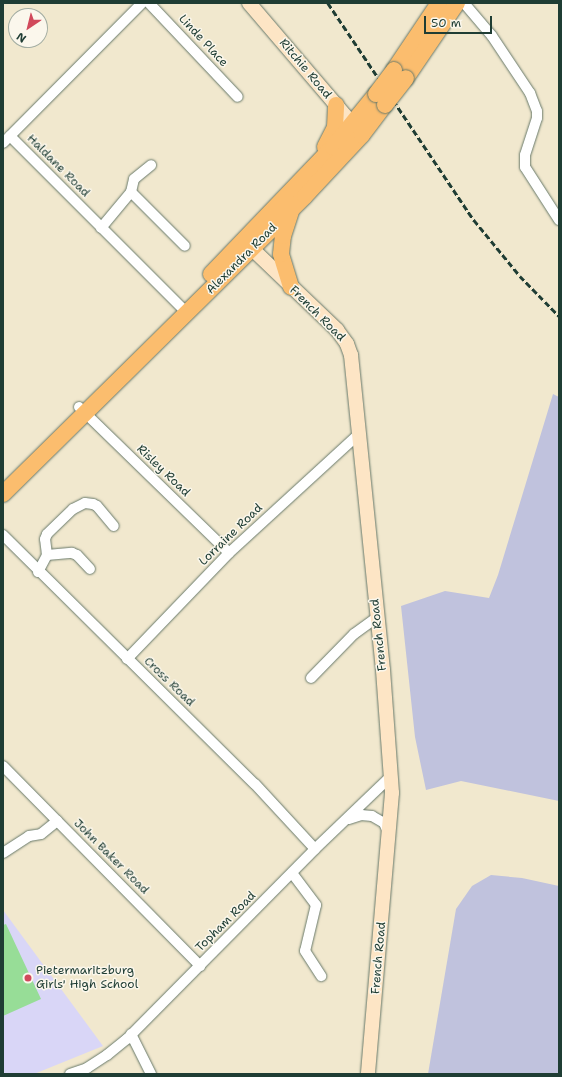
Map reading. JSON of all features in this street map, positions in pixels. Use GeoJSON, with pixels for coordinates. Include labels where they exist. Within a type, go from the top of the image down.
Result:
{"type":"FeatureCollection","features":[{"type":"Feature","properties":{"kind":"main road","name":"Alexandra Road"},"geometry":{"type":"LineString","coordinates":[[400,74],[438,3]]}},
{"type":"Feature","properties":{"kind":"main road","name":"Alexandra Road"},"geometry":{"type":"LineString","coordinates":[[248,245],[292,209],[357,130],[457,3]]}},
{"type":"Feature","properties":{"kind":"main road"},"geometry":{"type":"LineString","coordinates":[[322,158],[335,126],[336,105]]}},
{"type":"Feature","properties":{"kind":"main road","name":"Alexandra Road"},"geometry":{"type":"LineString","coordinates":[[3,494],[83,410],[248,245],[322,158],[357,130]]}},
{"type":"Feature","properties":{"kind":"main road"},"geometry":{"type":"LineString","coordinates":[[291,287],[281,254],[283,236],[292,209]]}},
{"type":"Feature","properties":{"kind":"main road","name":"Alexandra Road"},"geometry":{"type":"LineString","coordinates":[[3,482],[83,410]]}},
{"type":"Feature","properties":{"kind":"street","name":"Haldane Road"},"geometry":{"type":"LineString","coordinates":[[142,3],[6,140],[101,228],[183,309]]}},
{"type":"Feature","properties":{"kind":"street","name":"Linde Place"},"geometry":{"type":"LineString","coordinates":[[149,3],[238,97]]}},
{"type":"Feature","properties":{"kind":"street","name":"Ritchie Road"},"geometry":{"type":"LineString","coordinates":[[249,3],[357,130]]}},
{"type":"Feature","properties":{"kind":"street"},"geometry":{"type":"LineString","coordinates":[[464,3],[492,36],[530,93],[537,111],[537,118],[525,155],[525,167],[559,220]]}},
{"type":"Feature","properties":{"kind":"street"},"geometry":{"type":"LineString","coordinates":[[101,228],[132,192],[134,179],[151,165]]}},
{"type":"Feature","properties":{"kind":"street"},"geometry":{"type":"LineString","coordinates":[[132,192],[185,246]]}},
{"type":"Feature","properties":{"kind":"street","name":"French Road"},"geometry":{"type":"LineString","coordinates":[[248,245],[337,330],[347,344],[351,355],[377,617],[391,776],[392,811],[368,1074]]}},
{"type":"Feature","properties":{"kind":"street","name":"Risley Road"},"geometry":{"type":"LineString","coordinates":[[83,410],[229,554]]}},
{"type":"Feature","properties":{"kind":"street","name":"Lorraine Road"},"geometry":{"type":"LineString","coordinates":[[127,659],[229,554],[358,435]]}},
{"type":"Feature","properties":{"kind":"street"},"geometry":{"type":"LineString","coordinates":[[38,572],[47,555],[45,538],[47,534],[73,509],[89,502],[97,506],[114,526]]}},
{"type":"Feature","properties":{"kind":"street","name":"Cross Road"},"geometry":{"type":"LineString","coordinates":[[3,536],[255,784],[315,849]]}},
{"type":"Feature","properties":{"kind":"street"},"geometry":{"type":"LineString","coordinates":[[47,555],[72,553],[77,555],[90,569]]}},
{"type":"Feature","properties":{"kind":"street"},"geometry":{"type":"LineString","coordinates":[[311,678],[354,634],[377,617]]}},
{"type":"Feature","properties":{"kind":"street","name":"John Baker Road"},"geometry":{"type":"LineString","coordinates":[[3,766],[200,966]]}},
{"type":"Feature","properties":{"kind":"street","name":"Topham Road"},"geometry":{"type":"LineString","coordinates":[[70,1074],[87,1068],[107,1056],[131,1034],[315,849],[391,776]]}},
{"type":"Feature","properties":{"kind":"street"},"geometry":{"type":"LineString","coordinates":[[347,819],[361,815],[372,816],[384,823],[390,836]]}},
{"type":"Feature","properties":{"kind":"street"},"geometry":{"type":"LineString","coordinates":[[3,853],[29,836],[42,834],[57,821]]}},
{"type":"Feature","properties":{"kind":"street"},"geometry":{"type":"LineString","coordinates":[[292,873],[316,905],[304,951],[321,976]]}},
{"type":"Feature","properties":{"kind":"street"},"geometry":{"type":"LineString","coordinates":[[131,1034],[151,1074]]}},
{"type":"Feature","properties":{"kind":"shaded area"},"geometry":{"type":"Polygon","coordinates":[[[553,394],[559,397],[559,801],[461,781],[426,790],[415,737],[401,606],[445,591],[489,598],[498,575],[553,394]]]}},
{"type":"Feature","properties":{"kind":"shaded area"},"geometry":{"type":"Polygon","coordinates":[[[491,875],[522,878],[559,886],[559,1074],[428,1074],[456,909],[472,886],[491,875]]]}},
{"type":"Feature","properties":{"kind":"shaded area","name":"Pietermaritzburg Girls' High School"},"geometry":{"type":"Polygon","coordinates":[[[3,910],[103,1046],[34,1074],[3,1074],[3,910]]]}},
{"type":"Feature","properties":{"kind":"green space"},"geometry":{"type":"Polygon","coordinates":[[[6,924],[41,999],[3,1016],[3,925],[6,924]]]}},
{"type":"Feature","properties":{"kind":"railway"},"geometry":{"type":"LineString","coordinates":[[328,3],[474,220],[520,276],[559,316]]}},
{"type":"Feature","properties":{"kind":"place","name":"Pietermaritzburg Girls' High School"},"geometry":{"type":"Point","coordinates":[28,978]}}]}
